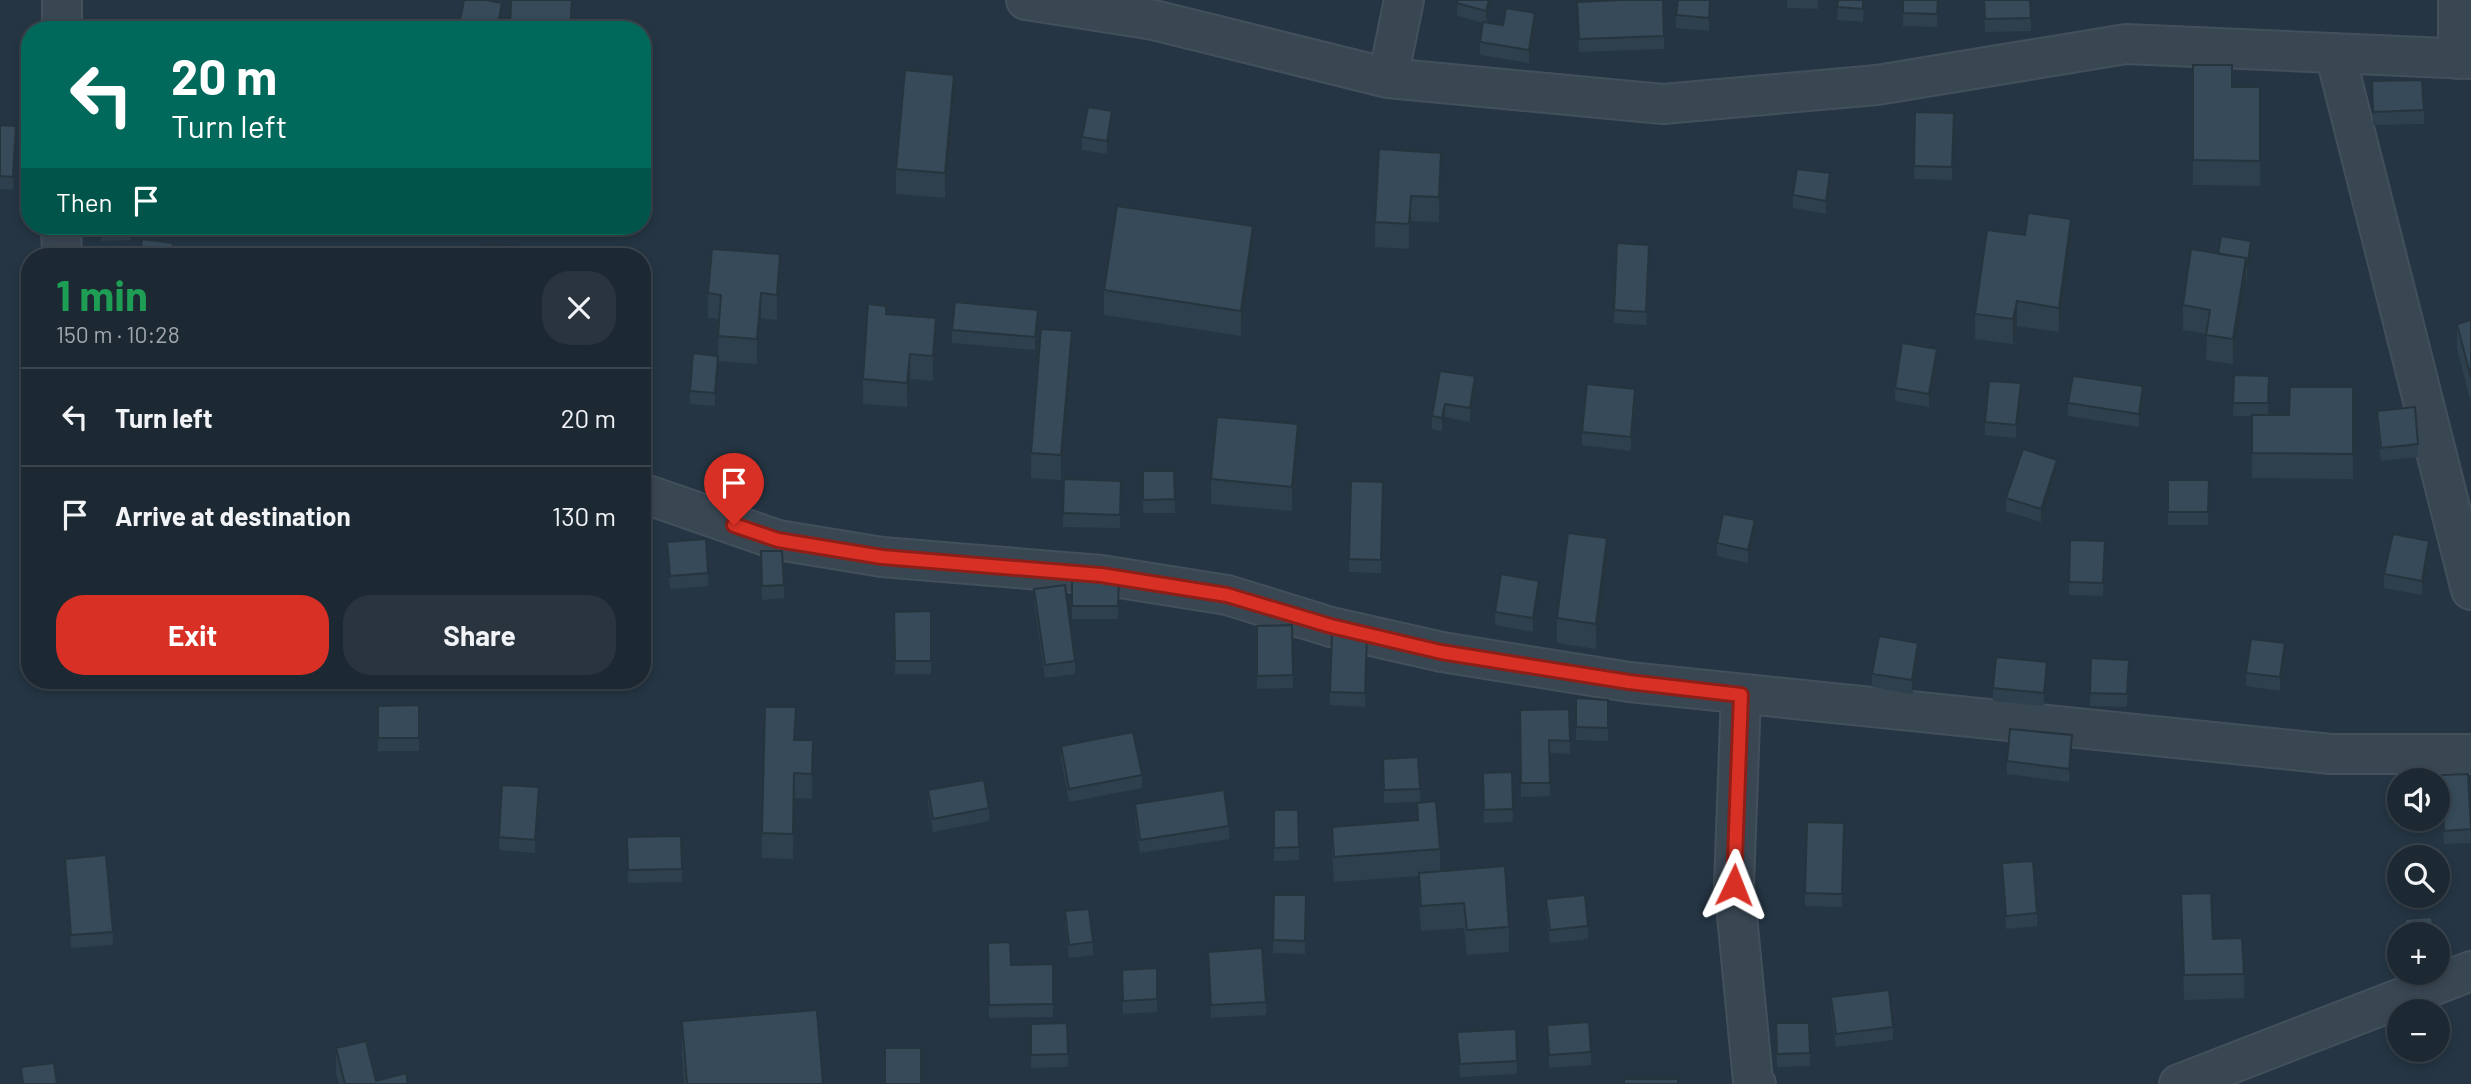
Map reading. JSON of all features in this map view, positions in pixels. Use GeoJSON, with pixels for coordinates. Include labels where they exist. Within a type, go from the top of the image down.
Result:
{"type":"FeatureCollection","features":[{"type":"Feature","properties":{"kind":"street"},"geometry":{"type":"LineString","coordinates":[[62,0],[62,21]]}},
{"type":"Feature","properties":{"kind":"street"},"geometry":{"type":"LineString","coordinates":[[1026,0],[1154,20],[1388,78],[1663,104],[1877,85],[2126,44],[2464,59],[2458,0]]}},
{"type":"Feature","properties":{"kind":"street"},"geometry":{"type":"LineString","coordinates":[[1388,78],[1404,0]]}},
{"type":"Feature","properties":{"kind":"street"},"geometry":{"type":"LineString","coordinates":[[2335,53],[2471,590]]}},
{"type":"Feature","properties":{"kind":"street"},"geometry":{"type":"LineString","coordinates":[[651,496],[778,540],[882,557],[1101,575],[1227,595],[1331,626],[1441,652],[1629,682],[2331,754],[2471,754]]}},
{"type":"Feature","properties":{"kind":"street"},"geometry":{"type":"LineString","coordinates":[[1741,695],[1734,885],[1753,1081],[1756,1084]]}},
{"type":"Feature","properties":{"kind":"street"},"geometry":{"type":"LineString","coordinates":[[2179,1084],[2471,971]]}},
{"type":"Feature","properties":{"kind":"building"},"geometry":{"type":"Polygon","coordinates":[[[464,0],[502,3],[499,21],[460,21],[464,0]]]}},
{"type":"Feature","properties":{"kind":"building"},"geometry":{"type":"Polygon","coordinates":[[[511,0],[572,0],[571,21],[510,21],[511,0]]]}},
{"type":"Feature","properties":{"kind":"building"},"geometry":{"type":"Polygon","coordinates":[[[1458,0],[1489,0],[1486,11],[1457,3],[1458,0]]]}},
{"type":"Feature","properties":{"kind":"building"},"geometry":{"type":"Polygon","coordinates":[[[1663,0],[1664,36],[1579,39],[1577,2],[1663,0]]]}},
{"type":"Feature","properties":{"kind":"building"},"geometry":{"type":"Polygon","coordinates":[[[1678,0],[1710,0],[1709,18],[1676,15],[1678,0]]]}},
{"type":"Feature","properties":{"kind":"building"},"geometry":{"type":"Polygon","coordinates":[[[1838,0],[1863,0],[1863,9],[1837,7],[1838,0]]]}},
{"type":"Feature","properties":{"kind":"building"},"geometry":{"type":"Polygon","coordinates":[[[1903,0],[1938,0],[1937,14],[1903,13],[1903,0]]]}},
{"type":"Feature","properties":{"kind":"building"},"geometry":{"type":"Polygon","coordinates":[[[1984,0],[2030,0],[2031,18],[1985,19],[1984,0]]]}},
{"type":"Feature","properties":{"kind":"building"},"geometry":{"type":"Polygon","coordinates":[[[1506,8],[1535,13],[1529,50],[1480,42],[1483,22],[1503,25],[1506,8]]]}},
{"type":"Feature","properties":{"kind":"building"},"geometry":{"type":"Polygon","coordinates":[[[2193,65],[2232,65],[2232,87],[2260,87],[2260,161],[2193,160],[2193,65]]]}},
{"type":"Feature","properties":{"kind":"building"},"geometry":{"type":"Polygon","coordinates":[[[905,70],[954,75],[945,173],[896,169],[905,70]]]}},
{"type":"Feature","properties":{"kind":"building"},"geometry":{"type":"Polygon","coordinates":[[[2422,80],[2424,110],[2373,112],[2372,81],[2422,80]]]}},
{"type":"Feature","properties":{"kind":"building"},"geometry":{"type":"Polygon","coordinates":[[[1088,107],[1112,111],[1107,141],[1082,137],[1088,107]]]}},
{"type":"Feature","properties":{"kind":"building"},"geometry":{"type":"Polygon","coordinates":[[[1915,112],[1954,113],[1952,167],[1914,166],[1915,112]]]}},
{"type":"Feature","properties":{"kind":"building"},"geometry":{"type":"Polygon","coordinates":[[[0,125],[16,126],[13,177],[0,176],[0,125]]]}},
{"type":"Feature","properties":{"kind":"building"},"geometry":{"type":"Polygon","coordinates":[[[1379,149],[1441,153],[1439,197],[1411,196],[1409,224],[1375,222],[1379,149]]]}},
{"type":"Feature","properties":{"kind":"building"},"geometry":{"type":"Polygon","coordinates":[[[1797,169],[1830,173],[1826,201],[1793,195],[1797,169]]]}},
{"type":"Feature","properties":{"kind":"building"},"geometry":{"type":"Polygon","coordinates":[[[1117,206],[1253,226],[1241,311],[1104,290],[1117,206]]]}},
{"type":"Feature","properties":{"kind":"building"},"geometry":{"type":"Polygon","coordinates":[[[2028,213],[2071,219],[2059,308],[2017,301],[2013,319],[1975,314],[1987,230],[2025,235],[2028,213]]]}},
{"type":"Feature","properties":{"kind":"building"},"geometry":{"type":"Polygon","coordinates":[[[2221,236],[2251,241],[2247,267],[2246,258],[2218,254],[2221,236]]]}},
{"type":"Feature","properties":{"kind":"building"},"geometry":{"type":"Polygon","coordinates":[[[142,239],[173,243],[173,248],[141,248],[142,239]]]}},
{"type":"Feature","properties":{"kind":"building"},"geometry":{"type":"Polygon","coordinates":[[[1617,243],[1649,245],[1646,312],[1614,310],[1617,243]]]}},
{"type":"Feature","properties":{"kind":"building"},"geometry":{"type":"Polygon","coordinates":[[[486,245],[519,247],[519,248],[486,248],[486,245]]]}},
{"type":"Feature","properties":{"kind":"building"},"geometry":{"type":"Polygon","coordinates":[[[712,249],[780,254],[777,295],[761,293],[757,339],[718,336],[721,295],[708,293],[712,249]]]}},
{"type":"Feature","properties":{"kind":"building"},"geometry":{"type":"Polygon","coordinates":[[[2191,249],[2246,258],[2233,339],[2206,335],[2210,310],[2183,305],[2191,249]]]}},
{"type":"Feature","properties":{"kind":"building"},"geometry":{"type":"Polygon","coordinates":[[[955,302],[1038,310],[1035,337],[952,330],[955,302]]]}},
{"type":"Feature","properties":{"kind":"building"},"geometry":{"type":"Polygon","coordinates":[[[868,304],[886,306],[886,314],[936,318],[933,356],[910,354],[907,383],[863,379],[868,304]]]}},
{"type":"Feature","properties":{"kind":"building"},"geometry":{"type":"Polygon","coordinates":[[[2471,320],[2471,378],[2457,324],[2471,320]]]}},
{"type":"Feature","properties":{"kind":"building"},"geometry":{"type":"Polygon","coordinates":[[[1041,329],[1072,331],[1061,455],[1031,453],[1041,329]]]}},
{"type":"Feature","properties":{"kind":"building"},"geometry":{"type":"Polygon","coordinates":[[[1902,343],[1937,349],[1929,394],[1895,388],[1902,343]]]}},
{"type":"Feature","properties":{"kind":"building"},"geometry":{"type":"Polygon","coordinates":[[[693,353],[718,356],[715,393],[690,391],[693,353]]]}},
{"type":"Feature","properties":{"kind":"building"},"geometry":{"type":"Polygon","coordinates":[[[1440,371],[1475,376],[1470,408],[1445,404],[1442,418],[1432,416],[1440,371]]]}},
{"type":"Feature","properties":{"kind":"building"},"geometry":{"type":"Polygon","coordinates":[[[2234,375],[2269,376],[2268,403],[2233,403],[2234,375]]]}},
{"type":"Feature","properties":{"kind":"building"},"geometry":{"type":"Polygon","coordinates":[[[2073,376],[2143,386],[2139,414],[2068,403],[2073,376]]]}},
{"type":"Feature","properties":{"kind":"building"},"geometry":{"type":"Polygon","coordinates":[[[1989,381],[2021,383],[2016,425],[1985,422],[1989,381]]]}},
{"type":"Feature","properties":{"kind":"building"},"geometry":{"type":"Polygon","coordinates":[[[1587,384],[1635,389],[1631,437],[1582,432],[1587,384]]]}},
{"type":"Feature","properties":{"kind":"building"},"geometry":{"type":"Polygon","coordinates":[[[2290,387],[2353,387],[2353,454],[2252,453],[2252,415],[2289,415],[2290,387]]]}},
{"type":"Feature","properties":{"kind":"building"},"geometry":{"type":"Polygon","coordinates":[[[2415,407],[2418,444],[2381,448],[2377,411],[2415,407]]]}},
{"type":"Feature","properties":{"kind":"building"},"geometry":{"type":"Polygon","coordinates":[[[1217,417],[1298,424],[1292,487],[1211,479],[1217,417]]]}},
{"type":"Feature","properties":{"kind":"building"},"geometry":{"type":"Polygon","coordinates":[[[2023,449],[2057,460],[2041,509],[2006,498],[2023,449]]]}},
{"type":"Feature","properties":{"kind":"building"},"geometry":{"type":"Polygon","coordinates":[[[1143,471],[1174,471],[1175,499],[1143,500],[1143,471]]]}},
{"type":"Feature","properties":{"kind":"building"},"geometry":{"type":"Polygon","coordinates":[[[1064,479],[1121,481],[1120,515],[1063,513],[1064,479]]]}},
{"type":"Feature","properties":{"kind":"building"},"geometry":{"type":"Polygon","coordinates":[[[2168,480],[2209,480],[2208,512],[2168,512],[2168,480]]]}},
{"type":"Feature","properties":{"kind":"building"},"geometry":{"type":"Polygon","coordinates":[[[1351,481],[1383,482],[1381,560],[1349,559],[1351,481]]]}},
{"type":"Feature","properties":{"kind":"building"},"geometry":{"type":"Polygon","coordinates":[[[1723,514],[1755,520],[1748,550],[1717,543],[1723,514]]]}},
{"type":"Feature","properties":{"kind":"building"},"geometry":{"type":"Polygon","coordinates":[[[1568,533],[1607,538],[1596,624],[1557,618],[1568,533]]]}},
{"type":"Feature","properties":{"kind":"building"},"geometry":{"type":"Polygon","coordinates":[[[2393,534],[2429,541],[2422,581],[2384,574],[2393,534]]]}},
{"type":"Feature","properties":{"kind":"building"},"geometry":{"type":"Polygon","coordinates":[[[706,539],[708,573],[670,576],[667,542],[706,539]]]}},
{"type":"Feature","properties":{"kind":"building"},"geometry":{"type":"Polygon","coordinates":[[[2070,540],[2105,541],[2103,583],[2069,582],[2070,540]]]}},
{"type":"Feature","properties":{"kind":"building"},"geometry":{"type":"Polygon","coordinates":[[[761,551],[782,551],[784,585],[762,586],[761,551]]]}},
{"type":"Feature","properties":{"kind":"building"},"geometry":{"type":"Polygon","coordinates":[[[1501,574],[1539,581],[1533,618],[1495,612],[1501,574]]]}},
{"type":"Feature","properties":{"kind":"building"},"geometry":{"type":"Polygon","coordinates":[[[1072,577],[1119,577],[1118,606],[1072,606],[1072,577]]]}},
{"type":"Feature","properties":{"kind":"building"},"geometry":{"type":"Polygon","coordinates":[[[1065,585],[1075,661],[1045,665],[1034,589],[1065,585]]]}},
{"type":"Feature","properties":{"kind":"building"},"geometry":{"type":"Polygon","coordinates":[[[931,611],[931,661],[895,661],[894,612],[931,611]]]}},
{"type":"Feature","properties":{"kind":"building"},"geometry":{"type":"Polygon","coordinates":[[[1292,625],[1293,675],[1257,676],[1257,626],[1292,625]]]}},
{"type":"Feature","properties":{"kind":"building"},"geometry":{"type":"Polygon","coordinates":[[[1332,634],[1367,635],[1365,693],[1330,692],[1332,634]]]}},
{"type":"Feature","properties":{"kind":"building"},"geometry":{"type":"Polygon","coordinates":[[[1879,636],[1918,643],[1912,680],[1872,674],[1879,636]]]}},
{"type":"Feature","properties":{"kind":"building"},"geometry":{"type":"Polygon","coordinates":[[[2251,639],[2285,643],[2280,677],[2246,673],[2251,639]]]}},
{"type":"Feature","properties":{"kind":"building"},"geometry":{"type":"Polygon","coordinates":[[[1996,657],[2047,662],[2044,693],[1993,688],[1996,657]]]}},
{"type":"Feature","properties":{"kind":"building"},"geometry":{"type":"Polygon","coordinates":[[[2091,658],[2129,660],[2127,694],[2090,693],[2091,658]]]}},
{"type":"Feature","properties":{"kind":"building"},"geometry":{"type":"Polygon","coordinates":[[[1576,698],[1608,700],[1608,728],[1576,727],[1576,698]]]}},
{"type":"Feature","properties":{"kind":"building"},"geometry":{"type":"Polygon","coordinates":[[[419,705],[419,738],[378,738],[378,706],[419,705]]]}},
{"type":"Feature","properties":{"kind":"building"},"geometry":{"type":"Polygon","coordinates":[[[765,707],[796,707],[794,740],[813,740],[812,774],[794,773],[793,834],[762,833],[765,707]]]}},
{"type":"Feature","properties":{"kind":"building"},"geometry":{"type":"Polygon","coordinates":[[[1569,709],[1570,741],[1549,740],[1550,783],[1521,783],[1520,710],[1569,709]]]}},
{"type":"Feature","properties":{"kind":"building"},"geometry":{"type":"Polygon","coordinates":[[[2010,729],[2072,735],[2069,769],[2007,761],[2010,729]]]}},
{"type":"Feature","properties":{"kind":"building"},"geometry":{"type":"Polygon","coordinates":[[[1133,732],[1142,775],[1069,789],[1061,746],[1133,732]]]}},
{"type":"Feature","properties":{"kind":"building"},"geometry":{"type":"Polygon","coordinates":[[[1418,757],[1420,789],[1384,790],[1383,759],[1418,757]]]}},
{"type":"Feature","properties":{"kind":"building"},"geometry":{"type":"Polygon","coordinates":[[[1512,772],[1513,809],[1484,810],[1483,773],[1512,772]]]}},
{"type":"Feature","properties":{"kind":"building"},"geometry":{"type":"Polygon","coordinates":[[[2468,774],[2471,829],[2450,831],[2450,775],[2468,774]]]}},
{"type":"Feature","properties":{"kind":"building"},"geometry":{"type":"Polygon","coordinates":[[[984,780],[989,808],[933,819],[928,790],[984,780]]]}},
{"type":"Feature","properties":{"kind":"building"},"geometry":{"type":"Polygon","coordinates":[[[502,785],[539,787],[535,840],[499,837],[502,785]]]}},
{"type":"Feature","properties":{"kind":"building"},"geometry":{"type":"Polygon","coordinates":[[[1224,790],[1229,826],[1140,840],[1135,804],[1224,790]]]}},
{"type":"Feature","properties":{"kind":"building"},"geometry":{"type":"Polygon","coordinates":[[[1436,801],[1440,849],[1334,857],[1332,827],[1418,820],[1417,803],[1436,801]]]}},
{"type":"Feature","properties":{"kind":"building"},"geometry":{"type":"Polygon","coordinates":[[[1274,810],[1298,810],[1299,847],[1274,848],[1274,810]]]}},
{"type":"Feature","properties":{"kind":"building"},"geometry":{"type":"Polygon","coordinates":[[[1807,822],[1844,823],[1842,894],[1805,893],[1807,822]]]}},
{"type":"Feature","properties":{"kind":"building"},"geometry":{"type":"Polygon","coordinates":[[[681,836],[682,869],[628,870],[627,837],[681,836]]]}},
{"type":"Feature","properties":{"kind":"building"},"geometry":{"type":"Polygon","coordinates":[[[106,855],[113,932],[71,935],[65,859],[106,855]]]}},
{"type":"Feature","properties":{"kind":"building"},"geometry":{"type":"Polygon","coordinates":[[[2033,861],[2037,913],[2006,916],[2002,863],[2033,861]]]}},
{"type":"Feature","properties":{"kind":"building"},"geometry":{"type":"Polygon","coordinates":[[[1505,866],[1509,927],[1467,930],[1464,903],[1421,906],[1419,873],[1505,866]]]}},
{"type":"Feature","properties":{"kind":"building"},"geometry":{"type":"Polygon","coordinates":[[[2211,893],[2213,939],[2242,938],[2244,974],[2184,975],[2181,894],[2211,893]]]}},
{"type":"Feature","properties":{"kind":"building"},"geometry":{"type":"Polygon","coordinates":[[[1274,895],[1306,895],[1305,941],[1273,940],[1274,895]]]}},
{"type":"Feature","properties":{"kind":"building"},"geometry":{"type":"Polygon","coordinates":[[[1585,895],[1588,926],[1550,930],[1546,899],[1585,895]]]}},
{"type":"Feature","properties":{"kind":"building"},"geometry":{"type":"Polygon","coordinates":[[[1089,909],[1093,942],[1069,945],[1065,911],[1089,909]]]}},
{"type":"Feature","properties":{"kind":"building"},"geometry":{"type":"Polygon","coordinates":[[[2432,917],[2432,922],[2405,922],[2405,919],[2432,917]]]}},
{"type":"Feature","properties":{"kind":"building"},"geometry":{"type":"Polygon","coordinates":[[[1010,942],[1011,965],[1053,964],[1053,1004],[989,1005],[988,943],[1010,942]]]}},
{"type":"Feature","properties":{"kind":"building"},"geometry":{"type":"Polygon","coordinates":[[[1262,948],[1266,1002],[1211,1005],[1208,952],[1262,948]]]}},
{"type":"Feature","properties":{"kind":"building"},"geometry":{"type":"Polygon","coordinates":[[[1157,968],[1157,999],[1123,1001],[1122,970],[1157,968]]]}},
{"type":"Feature","properties":{"kind":"building"},"geometry":{"type":"Polygon","coordinates":[[[1889,990],[1893,1027],[1836,1034],[1831,997],[1889,990]]]}},
{"type":"Feature","properties":{"kind":"building"},"geometry":{"type":"Polygon","coordinates":[[[817,1010],[823,1084],[687,1084],[682,1021],[817,1010]]]}},
{"type":"Feature","properties":{"kind":"building"},"geometry":{"type":"Polygon","coordinates":[[[1589,1022],[1591,1052],[1549,1055],[1547,1025],[1589,1022]]]}},
{"type":"Feature","properties":{"kind":"building"},"geometry":{"type":"Polygon","coordinates":[[[1067,1023],[1068,1054],[1031,1055],[1031,1024],[1067,1023]]]}},
{"type":"Feature","properties":{"kind":"building"},"geometry":{"type":"Polygon","coordinates":[[[1776,1023],[1809,1023],[1810,1053],[1777,1054],[1776,1023]]]}},
{"type":"Feature","properties":{"kind":"building"},"geometry":{"type":"Polygon","coordinates":[[[1516,1029],[1517,1061],[1460,1064],[1457,1032],[1516,1029]]]}},
{"type":"Feature","properties":{"kind":"building"},"geometry":{"type":"Polygon","coordinates":[[[366,1041],[376,1081],[406,1073],[408,1084],[345,1084],[336,1048],[366,1041]]]}},
{"type":"Feature","properties":{"kind":"building"},"geometry":{"type":"Polygon","coordinates":[[[885,1048],[921,1048],[921,1084],[885,1084],[885,1048]]]}},
{"type":"Feature","properties":{"kind":"building"},"geometry":{"type":"Polygon","coordinates":[[[54,1063],[57,1084],[23,1084],[21,1067],[54,1063]]]}},
{"type":"Feature","properties":{"kind":"building"},"geometry":{"type":"Polygon","coordinates":[[[1624,1079],[1678,1079],[1678,1084],[1624,1084],[1624,1079]]]}},
{"type":"Feature","properties":{"kind":"route"},"geometry":{"type":"LineString","coordinates":[[734,525],[778,540],[882,557],[1101,575],[1227,595],[1331,626],[1441,652],[1629,682],[1741,695],[1734,885]]}}]}
